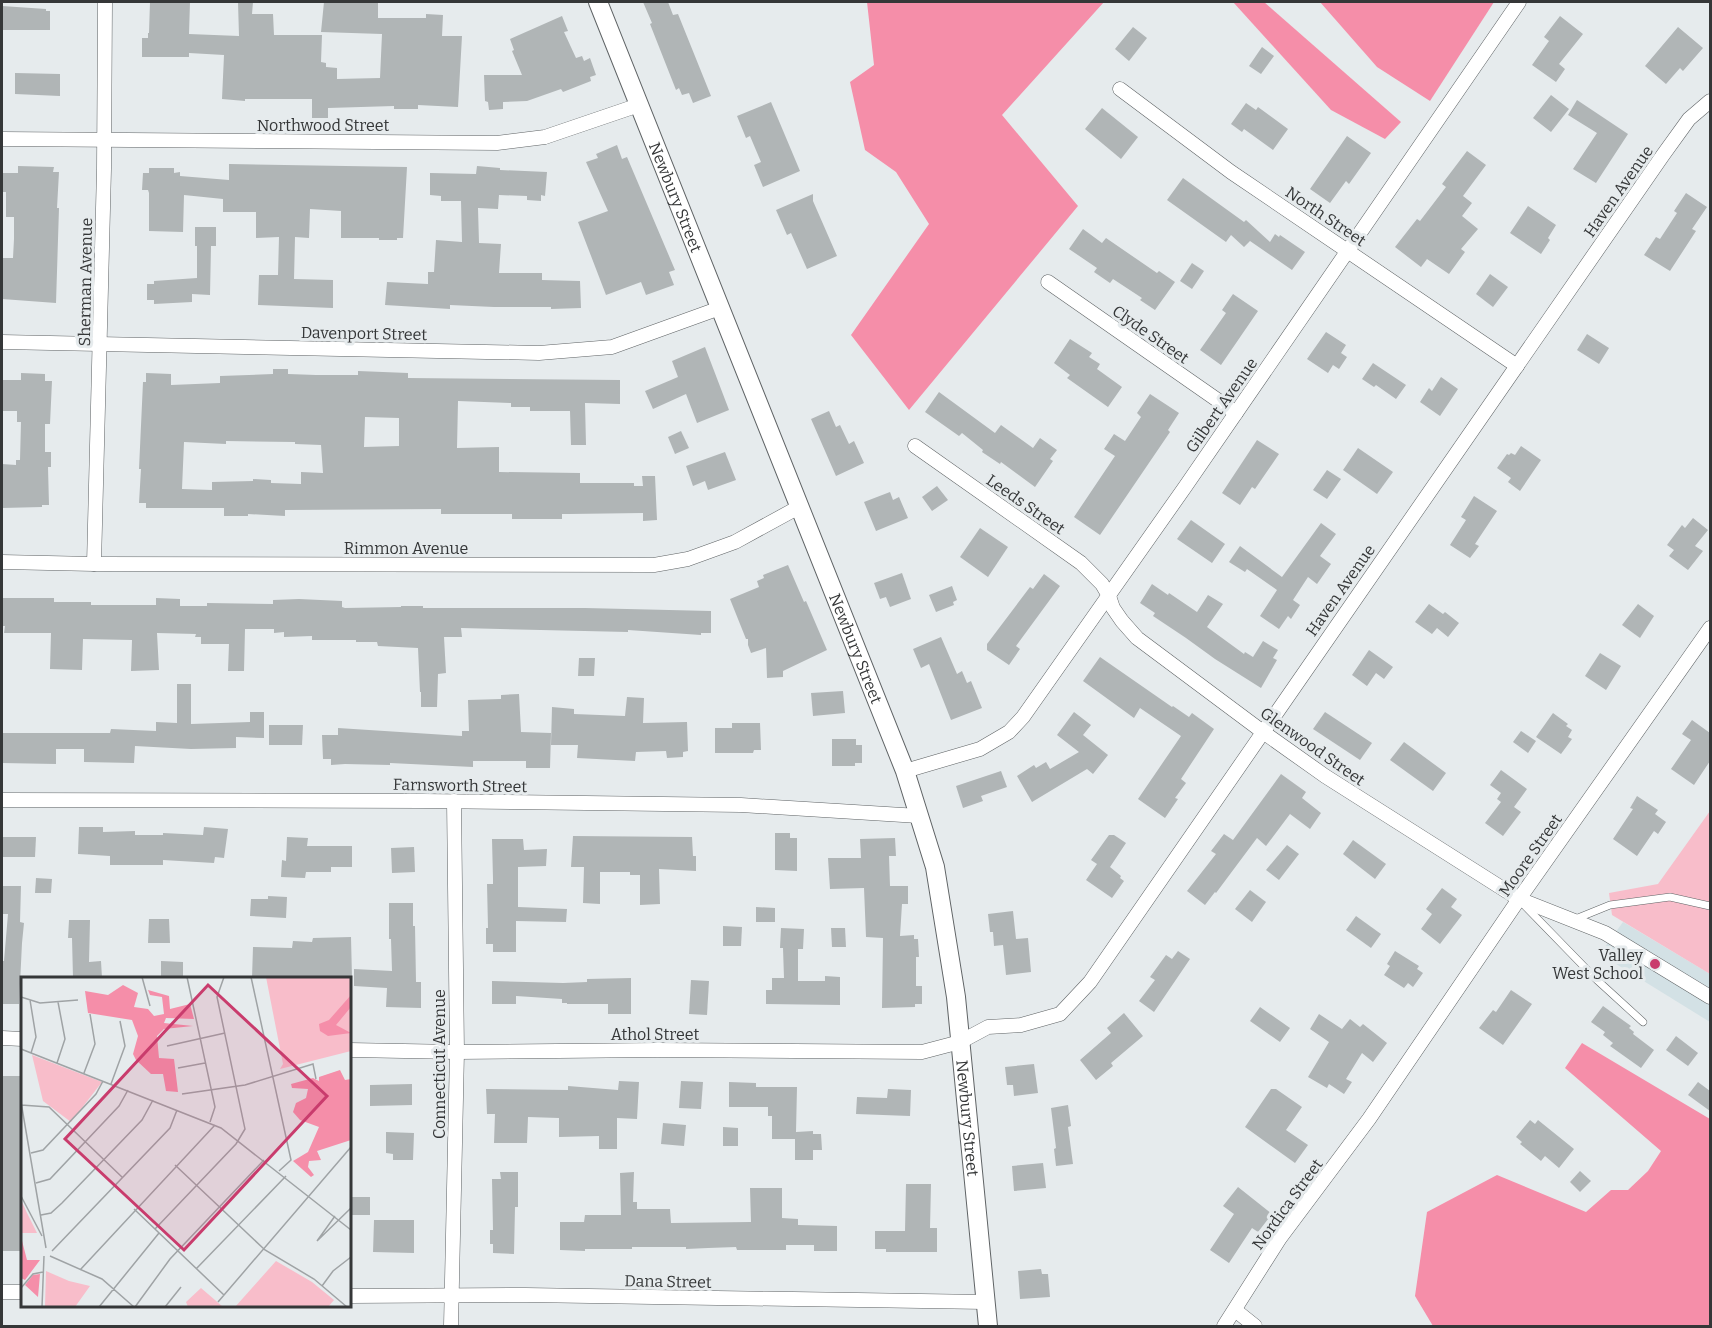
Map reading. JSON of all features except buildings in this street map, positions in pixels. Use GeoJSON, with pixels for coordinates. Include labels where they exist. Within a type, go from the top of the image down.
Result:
{"type":"FeatureCollection","features":[{"type":"Feature","properties":{"kind":"street","name":"Sherman Avenue"},"geometry":{"type":"LineString","coordinates":[[94,564],[105,2]]}},
{"type":"Feature","properties":{"kind":"street","name":"Newbury Street"},"geometry":{"type":"LineString","coordinates":[[598,2],[905,771],[935,867],[956,997],[988,1326]]}},
{"type":"Feature","properties":{"kind":"street","name":"Gilbert Avenue"},"geometry":{"type":"LineString","coordinates":[[905,771],[980,749],[1009,732],[1023,717],[1519,2]]}},
{"type":"Feature","properties":{"kind":"street","name":"North Street"},"geometry":{"type":"LineString","coordinates":[[1120,89],[1231,172],[1517,366]]}},
{"type":"Feature","properties":{"kind":"street","name":"Haven Avenue"},"geometry":{"type":"LineString","coordinates":[[960,1042],[988,1027],[1021,1025],[1060,1014],[1090,982],[1674,140],[1689,119],[1710,101]]}},
{"type":"Feature","properties":{"kind":"street","name":"Northwood Street"},"geometry":{"type":"LineString","coordinates":[[2,139],[497,143],[545,137],[639,105]]}},
{"type":"Feature","properties":{"kind":"street","name":"Clyde Street"},"geometry":{"type":"LineString","coordinates":[[1048,282],[1236,413]]}},
{"type":"Feature","properties":{"kind":"street","name":"Davenport Street"},"geometry":{"type":"LineString","coordinates":[[2,342],[539,353],[612,347],[720,308]]}},
{"type":"Feature","properties":{"kind":"street","name":"Leeds Street"},"geometry":{"type":"LineString","coordinates":[[915,446],[1081,563],[1109,596]]}},
{"type":"Feature","properties":{"kind":"street","name":"Rimmon Avenue"},"geometry":{"type":"LineString","coordinates":[[2,562],[654,565],[688,558],[735,542],[799,507]]}},
{"type":"Feature","properties":{"kind":"street","name":"Glenwood Street"},"geometry":{"type":"LineString","coordinates":[[1109,596],[1113,608],[1137,638],[1325,776],[1519,899],[1605,933],[1710,997]]}},
{"type":"Feature","properties":{"kind":"street","name":"Moore Street"},"geometry":{"type":"LineString","coordinates":[[1380,1103],[1519,899],[1710,628]]}},
{"type":"Feature","properties":{"kind":"street","name":"Farnsworth Street"},"geometry":{"type":"LineString","coordinates":[[2,800],[454,801],[741,806],[919,816]]}},
{"type":"Feature","properties":{"kind":"street","name":"Connecticut Avenue"},"geometry":{"type":"LineString","coordinates":[[451,1326],[456,1052],[454,801]]}},
{"type":"Feature","properties":{"kind":"street"},"geometry":{"type":"LineString","coordinates":[[2,1038],[21,1039]]}},
{"type":"Feature","properties":{"kind":"street","name":"Athol Street"},"geometry":{"type":"LineString","coordinates":[[351,1050],[922,1052],[960,1042]]}},
{"type":"Feature","properties":{"kind":"street","name":"Nordica Street"},"geometry":{"type":"LineString","coordinates":[[1224,1326],[1280,1238],[1380,1103]]}},
{"type":"Feature","properties":{"kind":"street"},"geometry":{"type":"LineString","coordinates":[[2,1292],[21,1292]]}},
{"type":"Feature","properties":{"kind":"street","name":"Dana Street"},"geometry":{"type":"LineString","coordinates":[[351,1296],[585,1296],[985,1302]]}},
{"type":"Feature","properties":{"kind":"street"},"geometry":{"type":"LineString","coordinates":[[1235,1310],[1255,1326]]}},
{"type":"Feature","properties":{"kind":"lane"},"geometry":{"type":"LineString","coordinates":[[1573,920],[1610,905],[1670,897],[1710,905]]}},
{"type":"Feature","properties":{"kind":"lane"},"geometry":{"type":"LineString","coordinates":[[1519,899],[1589,972],[1643,1022]]}},
{"type":"Feature","properties":{"kind":"shaded area"},"geometry":{"type":"Polygon","coordinates":[[[867,2],[1104,2],[1002,115],[1078,206],[909,410],[851,335],[929,224],[896,172],[865,150],[850,82],[874,65],[867,2]]]}},
{"type":"Feature","properties":{"kind":"shaded area"},"geometry":{"type":"Polygon","coordinates":[[[1233,2],[1264,2],[1401,122],[1385,139],[1331,110],[1233,2]]]}},
{"type":"Feature","properties":{"kind":"shaded area"},"geometry":{"type":"Polygon","coordinates":[[[1320,2],[1494,2],[1430,101],[1377,67],[1320,2]]]}},
{"type":"Feature","properties":{"kind":"shaded area"},"geometry":{"type":"Polygon","coordinates":[[[1710,811],[1710,974],[1612,915],[1609,893],[1658,884],[1710,811]]]}},
{"type":"Feature","properties":{"kind":"shaded area","name":"Valley West School"},"geometry":{"type":"Polygon","coordinates":[[[1623,922],[1710,974],[1710,1022],[1600,954],[1623,922]]]}},
{"type":"Feature","properties":{"kind":"shaded area"},"geometry":{"type":"Polygon","coordinates":[[[1582,1043],[1710,1119],[1710,1326],[1433,1326],[1415,1296],[1427,1212],[1497,1175],[1586,1212],[1611,1190],[1628,1190],[1648,1171],[1661,1151],[1565,1068],[1582,1043]]]}},
{"type":"Feature","properties":{"kind":"place","name":"Valley West School"},"geometry":{"type":"Point","coordinates":[1655,964]}}]}
